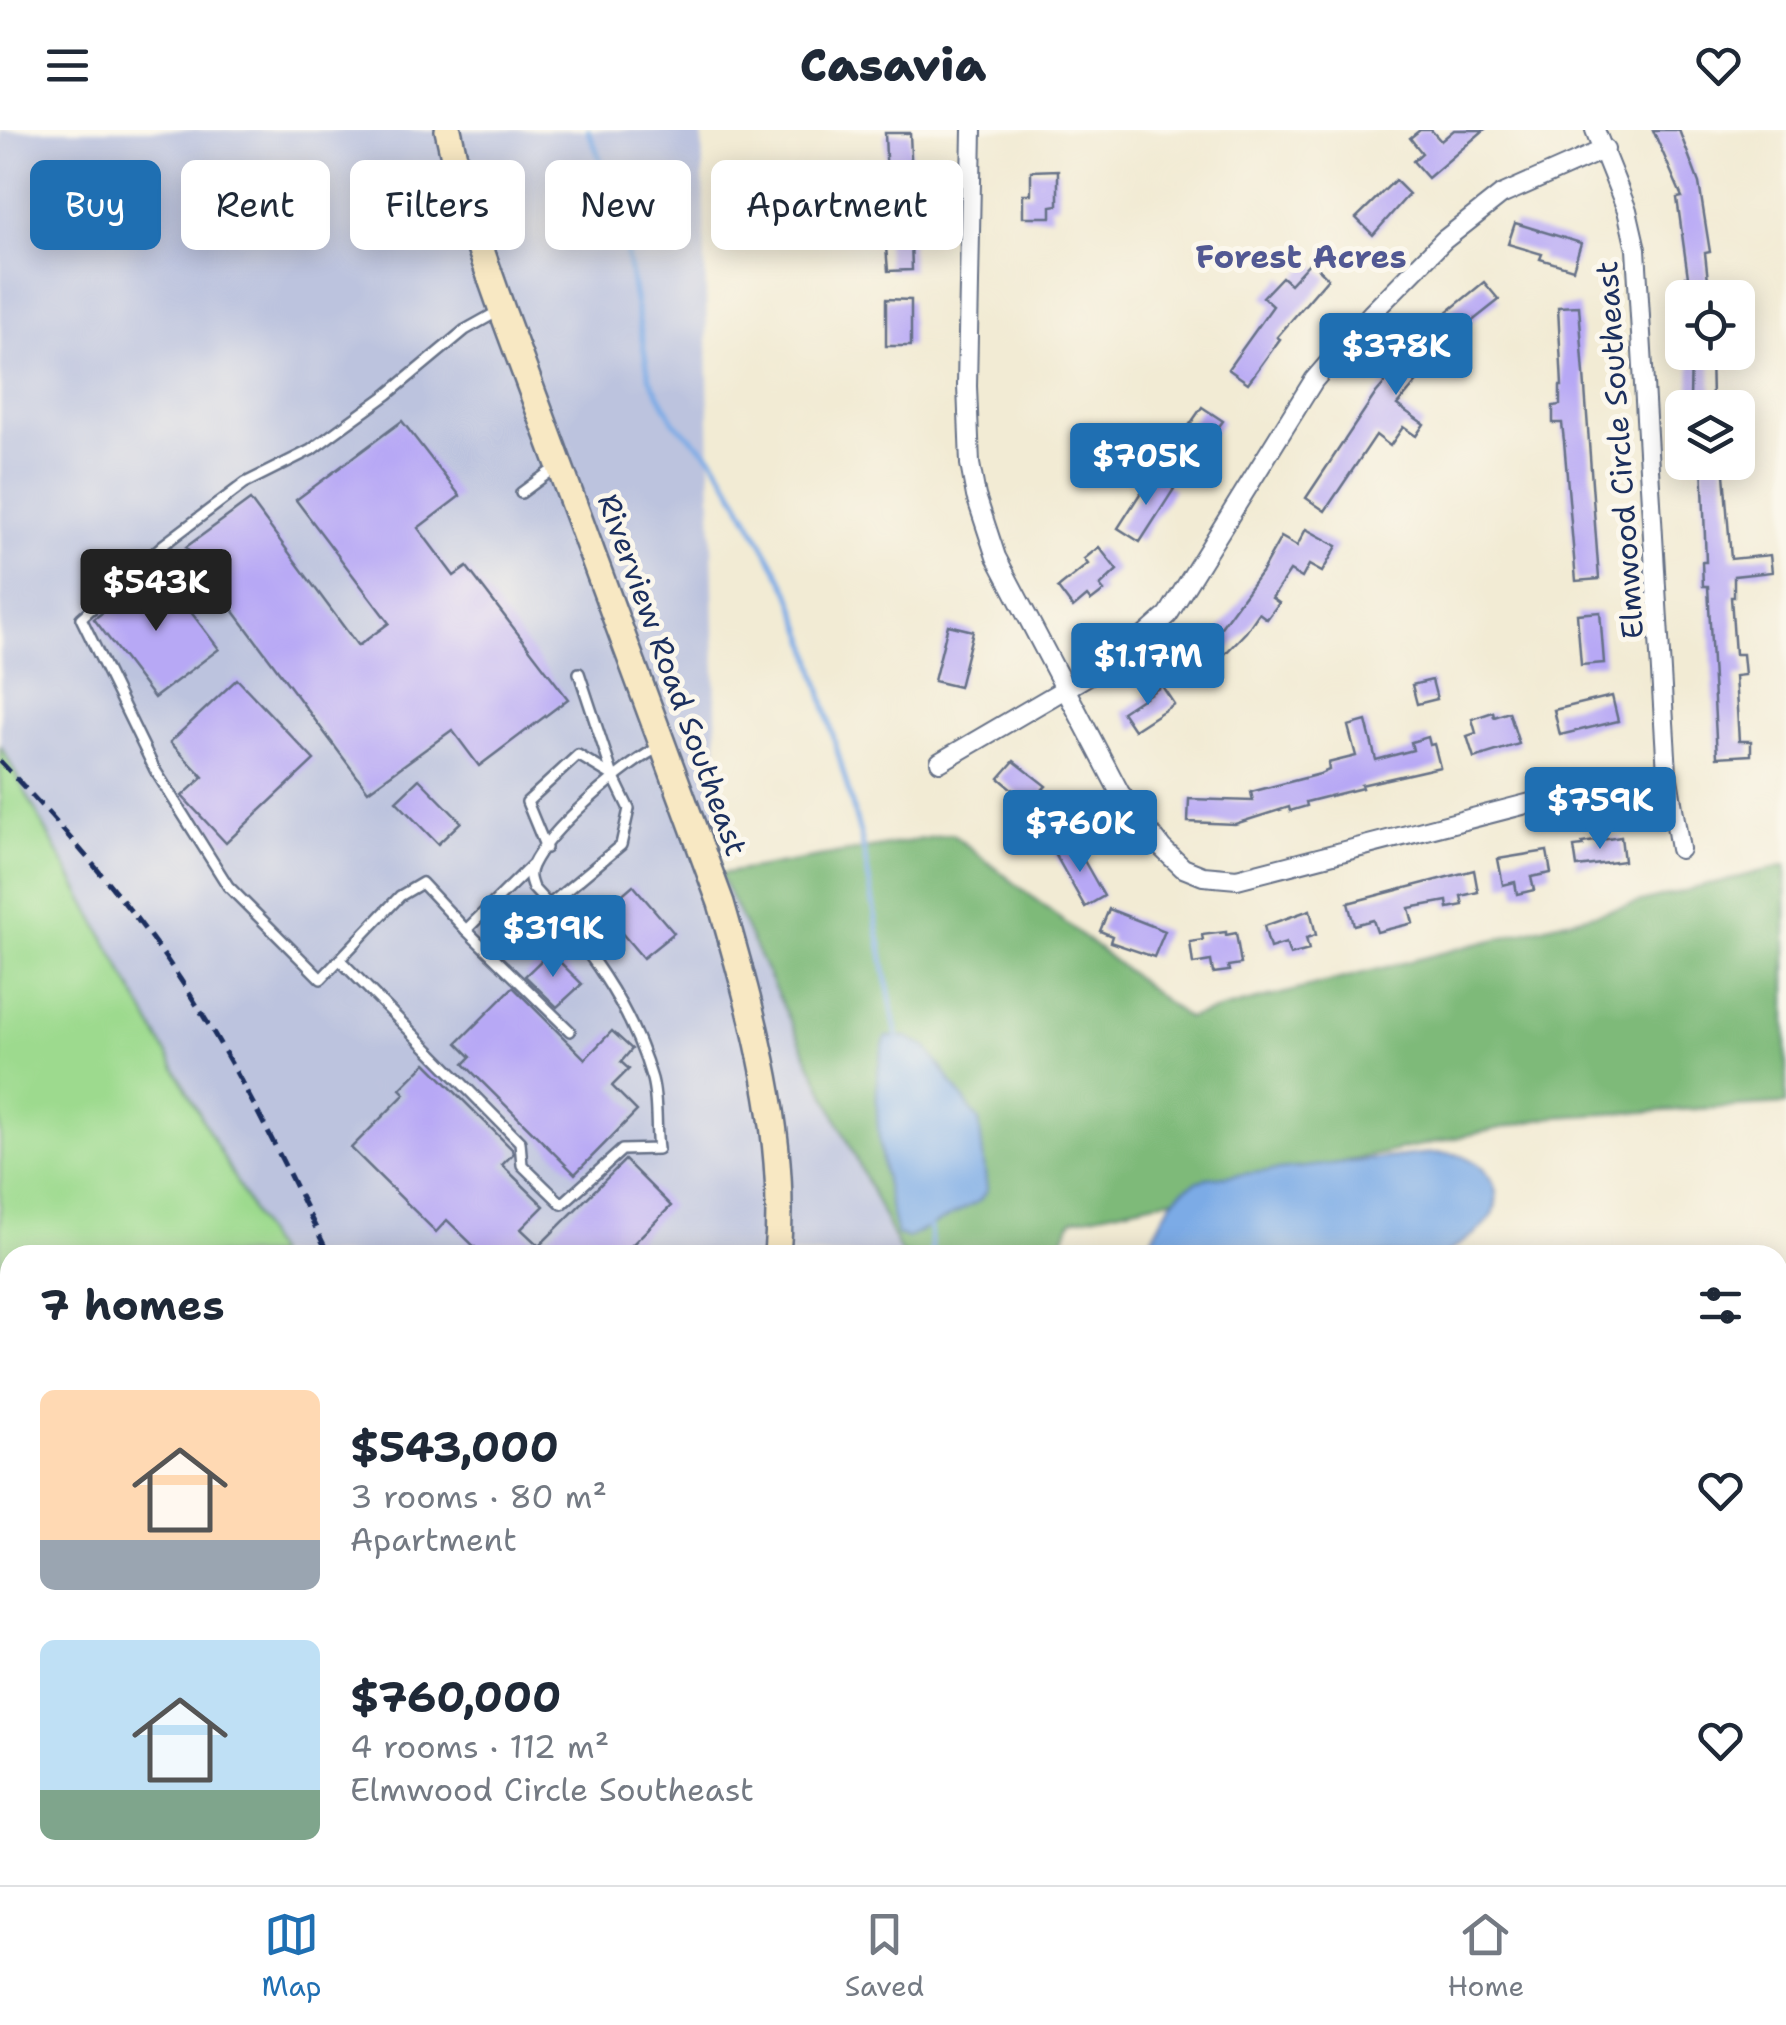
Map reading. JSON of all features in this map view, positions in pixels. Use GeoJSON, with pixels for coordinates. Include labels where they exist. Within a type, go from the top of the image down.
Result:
{"type":"FeatureCollection","features":[{"type":"Feature","properties":{"kind":"street","name":"Riverview Road Southeast"},"geometry":{"type":"LineString","coordinates":[[448,130],[464,202],[502,310],[720,903],[768,1102],[778,1179],[777,1245]]}},
{"type":"Feature","properties":{"kind":"street"},"geometry":{"type":"LineString","coordinates":[[972,130],[967,386],[970,464],[976,496],[996,557],[1120,793],[1162,848],[1183,868],[1203,876],[1236,879],[1596,786],[1667,773]]}},
{"type":"Feature","properties":{"kind":"street","name":"Elmwood Circle Southeast"},"geometry":{"type":"LineString","coordinates":[[1595,130],[1628,210],[1636,249],[1667,773],[1680,848]]}},
{"type":"Feature","properties":{"kind":"street"},"geometry":{"type":"LineString","coordinates":[[940,762],[1123,655],[1168,615],[1314,380],[1372,313],[1444,240],[1502,195],[1605,149]]}},
{"type":"Feature","properties":{"kind":"lane"},"geometry":{"type":"LineString","coordinates":[[502,310],[464,330],[388,394],[312,450],[245,483],[164,545],[81,618],[155,770],[228,886],[322,979],[400,896],[422,884],[570,1031]]}},
{"type":"Feature","properties":{"kind":"lane"},"geometry":{"type":"LineString","coordinates":[[521,493],[560,464]]}},
{"type":"Feature","properties":{"kind":"lane"},"geometry":{"type":"LineString","coordinates":[[549,905],[621,845],[629,809],[579,673]]}},
{"type":"Feature","properties":{"kind":"lane"},"geometry":{"type":"LineString","coordinates":[[466,930],[614,776],[664,745]]}},
{"type":"Feature","properties":{"kind":"lane"},"geometry":{"type":"LineString","coordinates":[[546,848],[527,802],[578,754],[614,776]]}},
{"type":"Feature","properties":{"kind":"lane"},"geometry":{"type":"LineString","coordinates":[[340,960],[520,1142],[522,1165],[562,1204],[622,1150],[658,1149],[658,1136],[652,1080],[628,1020],[592,955],[533,888],[529,877],[532,865]]}},
{"type":"Feature","properties":{"kind":"shaded area"},"geometry":{"type":"Polygon","coordinates":[[[0,130],[702,130],[720,874],[897,1245],[271,1245],[0,745],[0,130]]]}},
{"type":"Feature","properties":{"kind":"green space"},"geometry":{"type":"Polygon","coordinates":[[[0,745],[271,1245],[0,1245],[0,745]]]}},
{"type":"Feature","properties":{"kind":"green space"},"geometry":{"type":"Polygon","coordinates":[[[952,834],[1187,1018],[1786,865],[1786,1104],[1553,1117],[1072,1220],[1060,1245],[897,1245],[720,874],[952,834]]]}},
{"type":"Feature","properties":{"kind":"water"},"geometry":{"type":"Polygon","coordinates":[[[886,1037],[907,1037],[927,1048],[979,1121],[987,1190],[979,1201],[908,1238],[897,1235],[879,1135],[877,1083],[886,1037]]]}},
{"type":"Feature","properties":{"kind":"water"},"geometry":{"type":"Polygon","coordinates":[[[1450,1153],[1481,1167],[1493,1184],[1496,1203],[1489,1220],[1458,1245],[1149,1245],[1174,1200],[1182,1191],[1208,1178],[1450,1153]]]}},
{"type":"Feature","properties":{"kind":"building"},"geometry":{"type":"Polygon","coordinates":[[[1420,130],[1431,130],[1441,141],[1454,130],[1484,130],[1428,178],[1413,161],[1422,153],[1410,138],[1420,130]]]}},
{"type":"Feature","properties":{"kind":"building"},"geometry":{"type":"Polygon","coordinates":[[[1653,130],[1679,130],[1699,183],[1710,252],[1705,253],[1708,280],[1685,280],[1688,277],[1677,198],[1682,197],[1653,130]]]}},
{"type":"Feature","properties":{"kind":"building"},"geometry":{"type":"Polygon","coordinates":[[[885,133],[910,133],[911,160],[886,160],[885,133]]]}},
{"type":"Feature","properties":{"kind":"building"},"geometry":{"type":"Polygon","coordinates":[[[1058,170],[1058,205],[1051,206],[1051,217],[1023,217],[1023,194],[1031,194],[1031,171],[1058,170]]]}},
{"type":"Feature","properties":{"kind":"building"},"geometry":{"type":"Polygon","coordinates":[[[1395,180],[1409,194],[1373,235],[1356,218],[1395,180]]]}},
{"type":"Feature","properties":{"kind":"building"},"geometry":{"type":"Polygon","coordinates":[[[1515,223],[1581,243],[1573,269],[1508,244],[1515,223]]]}},
{"type":"Feature","properties":{"kind":"building"},"geometry":{"type":"Polygon","coordinates":[[[886,250],[911,250],[912,270],[888,271],[886,250]]]}},
{"type":"Feature","properties":{"kind":"building"},"geometry":{"type":"Polygon","coordinates":[[[1311,261],[1328,278],[1277,337],[1280,339],[1248,383],[1228,369],[1273,306],[1263,297],[1282,277],[1290,284],[1311,261]]]}},
{"type":"Feature","properties":{"kind":"building"},"geometry":{"type":"Polygon","coordinates":[[[1484,282],[1499,300],[1433,352],[1438,357],[1397,405],[1424,424],[1416,436],[1403,427],[1390,446],[1376,435],[1325,511],[1306,498],[1376,393],[1422,340],[1445,321],[1441,317],[1484,282]]]}},
{"type":"Feature","properties":{"kind":"building"},"geometry":{"type":"Polygon","coordinates":[[[886,299],[911,300],[911,346],[886,346],[886,299]]]}},
{"type":"Feature","properties":{"kind":"building"},"geometry":{"type":"Polygon","coordinates":[[[1579,306],[1599,579],[1576,581],[1562,423],[1553,423],[1553,406],[1560,405],[1562,386],[1558,307],[1579,306]]]}},
{"type":"Feature","properties":{"kind":"building"},"geometry":{"type":"Polygon","coordinates":[[[1691,370],[1711,370],[1712,390],[1690,390],[1691,370]]]}},
{"type":"Feature","properties":{"kind":"building"},"geometry":{"type":"Polygon","coordinates":[[[1202,407],[1223,421],[1191,464],[1172,450],[1202,407]]]}},
{"type":"Feature","properties":{"kind":"building"},"geometry":{"type":"Polygon","coordinates":[[[402,421],[460,496],[418,528],[454,576],[467,567],[568,699],[479,766],[452,730],[368,791],[186,547],[250,500],[358,646],[389,623],[296,500],[402,421]]]}},
{"type":"Feature","properties":{"kind":"building"},"geometry":{"type":"Polygon","coordinates":[[[1152,475],[1174,489],[1140,542],[1118,528],[1152,475]]]}},
{"type":"Feature","properties":{"kind":"building"},"geometry":{"type":"Polygon","coordinates":[[[1703,480],[1724,480],[1731,559],[1770,555],[1772,572],[1734,576],[1731,597],[1735,654],[1743,654],[1745,675],[1735,676],[1739,741],[1751,741],[1751,755],[1717,757],[1708,586],[1703,586],[1702,562],[1706,562],[1703,480]]]}},
{"type":"Feature","properties":{"kind":"building"},"geometry":{"type":"Polygon","coordinates":[[[1306,529],[1337,546],[1322,572],[1309,565],[1302,578],[1290,571],[1272,598],[1279,603],[1267,619],[1259,613],[1194,686],[1178,670],[1216,634],[1262,571],[1281,537],[1297,546],[1306,529]]]}},
{"type":"Feature","properties":{"kind":"building"},"geometry":{"type":"Polygon","coordinates":[[[1099,547],[1117,570],[1100,586],[1104,591],[1091,601],[1087,596],[1073,608],[1058,588],[1088,564],[1084,559],[1099,547]]]}},
{"type":"Feature","properties":{"kind":"building"},"geometry":{"type":"Polygon","coordinates":[[[159,570],[219,649],[154,698],[94,619],[159,570]]]}},
{"type":"Feature","properties":{"kind":"building"},"geometry":{"type":"Polygon","coordinates":[[[1600,612],[1604,663],[1581,665],[1577,614],[1600,612]]]}},
{"type":"Feature","properties":{"kind":"building"},"geometry":{"type":"Polygon","coordinates":[[[948,625],[973,631],[959,687],[934,681],[948,625]]]}},
{"type":"Feature","properties":{"kind":"building"},"geometry":{"type":"Polygon","coordinates":[[[237,679],[314,760],[226,843],[182,796],[203,777],[170,742],[237,679]]]}},
{"type":"Feature","properties":{"kind":"building"},"geometry":{"type":"Polygon","coordinates":[[[1432,680],[1437,699],[1417,704],[1412,685],[1432,680]]]}},
{"type":"Feature","properties":{"kind":"building"},"geometry":{"type":"Polygon","coordinates":[[[1162,686],[1174,704],[1134,730],[1122,712],[1162,686]]]}},
{"type":"Feature","properties":{"kind":"building"},"geometry":{"type":"Polygon","coordinates":[[[1612,696],[1618,721],[1560,735],[1554,710],[1612,696]]]}},
{"type":"Feature","properties":{"kind":"building"},"geometry":{"type":"Polygon","coordinates":[[[1493,712],[1494,717],[1509,712],[1519,744],[1474,758],[1467,736],[1476,733],[1472,719],[1493,712]]]}},
{"type":"Feature","properties":{"kind":"building"},"geometry":{"type":"Polygon","coordinates":[[[1366,721],[1376,760],[1413,750],[1411,742],[1428,737],[1440,767],[1361,785],[1362,788],[1306,802],[1307,806],[1290,811],[1289,807],[1235,824],[1188,822],[1189,799],[1253,801],[1251,792],[1320,774],[1329,770],[1328,763],[1356,756],[1348,726],[1366,721]]]}},
{"type":"Feature","properties":{"kind":"building"},"geometry":{"type":"Polygon","coordinates":[[[1014,761],[1046,786],[1043,789],[1052,797],[1040,813],[999,778],[1014,761]]]}},
{"type":"Feature","properties":{"kind":"building"},"geometry":{"type":"Polygon","coordinates":[[[419,779],[461,822],[438,844],[396,801],[419,779]]]}},
{"type":"Feature","properties":{"kind":"building"},"geometry":{"type":"Polygon","coordinates":[[[1621,837],[1624,861],[1577,867],[1574,847],[1621,837]]]}},
{"type":"Feature","properties":{"kind":"building"},"geometry":{"type":"Polygon","coordinates":[[[1074,843],[1104,896],[1085,907],[1055,854],[1074,843]]]}},
{"type":"Feature","properties":{"kind":"building"},"geometry":{"type":"Polygon","coordinates":[[[1547,851],[1551,873],[1531,877],[1534,890],[1517,894],[1515,882],[1503,885],[1498,859],[1547,851]]]}},
{"type":"Feature","properties":{"kind":"building"},"geometry":{"type":"Polygon","coordinates":[[[1474,870],[1478,892],[1461,896],[1463,905],[1448,908],[1447,901],[1409,908],[1413,923],[1377,932],[1373,920],[1354,925],[1348,903],[1474,870]]]}},
{"type":"Feature","properties":{"kind":"building"},"geometry":{"type":"Polygon","coordinates":[[[633,885],[674,933],[643,958],[603,911],[633,885]]]}},
{"type":"Feature","properties":{"kind":"building"},"geometry":{"type":"Polygon","coordinates":[[[1109,909],[1165,931],[1154,957],[1110,942],[1112,936],[1100,931],[1109,909]]]}},
{"type":"Feature","properties":{"kind":"building"},"geometry":{"type":"Polygon","coordinates":[[[1310,910],[1316,935],[1306,938],[1309,950],[1290,955],[1286,943],[1270,948],[1264,926],[1310,910]]]}},
{"type":"Feature","properties":{"kind":"building"},"geometry":{"type":"Polygon","coordinates":[[[1236,933],[1241,964],[1213,973],[1211,961],[1193,964],[1190,942],[1203,940],[1202,935],[1236,933]]]}},
{"type":"Feature","properties":{"kind":"building"},"geometry":{"type":"Polygon","coordinates":[[[550,952],[582,984],[557,1007],[525,976],[550,952]]]}},
{"type":"Feature","properties":{"kind":"building"},"geometry":{"type":"Polygon","coordinates":[[[513,987],[585,1059],[612,1031],[632,1049],[621,1062],[629,1069],[612,1086],[637,1111],[575,1174],[464,1064],[471,1057],[457,1043],[513,987]]]}},
{"type":"Feature","properties":{"kind":"building"},"geometry":{"type":"Polygon","coordinates":[[[426,1063],[512,1149],[513,1154],[502,1165],[544,1206],[521,1229],[538,1245],[473,1245],[447,1220],[436,1232],[351,1148],[405,1094],[400,1089],[426,1063]]]}},
{"type":"Feature","properties":{"kind":"building"},"geometry":{"type":"Polygon","coordinates":[[[625,1160],[671,1206],[632,1245],[540,1245],[625,1160]]]}},
{"type":"Feature","properties":{"kind":"waterway"},"geometry":{"type":"LineString","coordinates":[[588,130],[617,199],[649,377],[674,422],[712,457],[726,479],[789,591],[807,640],[862,841],[897,1037]]}},
{"type":"Feature","properties":{"kind":"waterway"},"geometry":{"type":"LineString","coordinates":[[930,1228],[931,1245]]}},
{"type":"Feature","properties":{"kind":"railway"},"geometry":{"type":"LineString","coordinates":[[0,761],[95,866],[180,979],[241,1080],[324,1245]]}},
{"type":"Feature","properties":{"kind":"district","name":"Forest Acres"},"geometry":{"type":"Point","coordinates":[1301,257]}}]}
